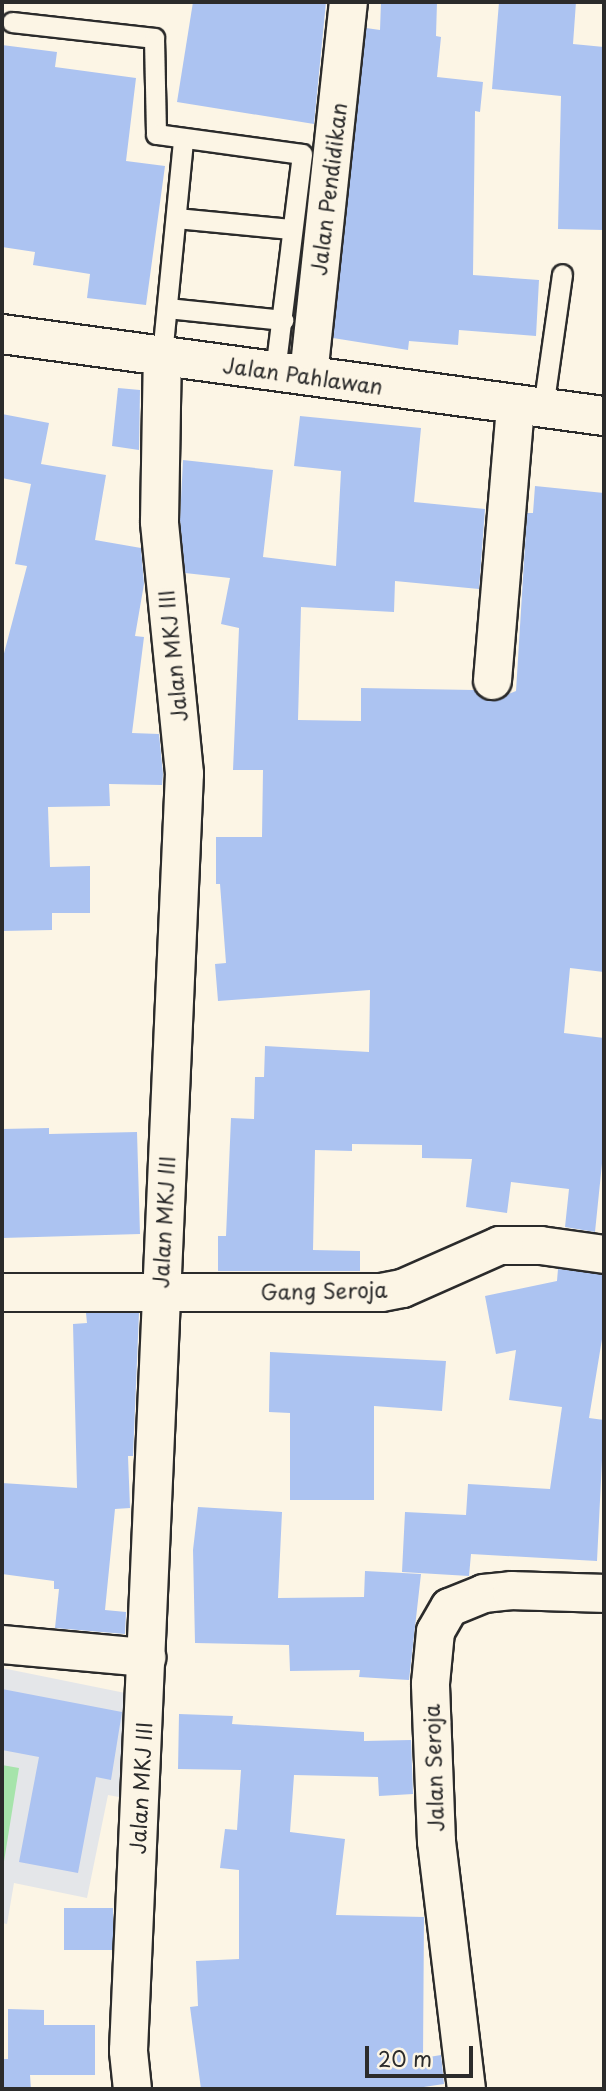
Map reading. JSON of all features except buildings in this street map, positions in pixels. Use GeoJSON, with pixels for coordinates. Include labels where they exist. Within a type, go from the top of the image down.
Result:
{"type":"FeatureCollection","features":[{"type":"Feature","properties":{"kind":"main road","name":"Jalan Pahlawan"},"geometry":{"type":"LineString","coordinates":[[2,334],[604,416]]}},
{"type":"Feature","properties":{"kind":"street","name":"Jalan Pendidikan"},"geometry":{"type":"LineString","coordinates":[[292,373],[348,2]]}},
{"type":"Feature","properties":{"kind":"street","name":"Jalan MKJ III"},"geometry":{"type":"LineString","coordinates":[[132,2089],[128,2050],[184,773],[159,521],[162,355]]}},
{"type":"Feature","properties":{"kind":"street"},"geometry":{"type":"LineString","coordinates":[[492,680],[529,406]]}},
{"type":"Feature","properties":{"kind":"street","name":"Gang Seroja"},"geometry":{"type":"LineString","coordinates":[[2,1292],[381,1292],[402,1288],[512,1243],[604,1254]]}},
{"type":"Feature","properties":{"kind":"street","name":"Jalan Seroja"},"geometry":{"type":"LineString","coordinates":[[466,2089],[436,1841],[430,1683],[435,1631],[449,1607],[483,1593],[511,1590],[604,1594]]}},
{"type":"Feature","properties":{"kind":"street"},"geometry":{"type":"LineString","coordinates":[[2,1644],[146,1657]]}},
{"type":"Feature","properties":{"kind":"lane"},"geometry":{"type":"LineString","coordinates":[[12,22],[154,38],[155,131],[164,138],[302,154],[290,229],[283,320],[292,373]]}},
{"type":"Feature","properties":{"kind":"lane"},"geometry":{"type":"LineString","coordinates":[[162,355],[183,140]]}},
{"type":"Feature","properties":{"kind":"lane"},"geometry":{"type":"LineString","coordinates":[[176,218],[290,229]]}},
{"type":"Feature","properties":{"kind":"lane"},"geometry":{"type":"LineString","coordinates":[[529,406],[562,274]]}},
{"type":"Feature","properties":{"kind":"lane"},"geometry":{"type":"LineString","coordinates":[[167,308],[283,320]]}},
{"type":"Feature","properties":{"kind":"shaded area"},"geometry":{"type":"Polygon","coordinates":[[[2,1668],[140,1696],[119,1797],[108,1795],[87,1898],[14,1883],[7,1924],[2,1923],[2,1668]]]}},
{"type":"Feature","properties":{"kind":"green space"},"geometry":{"type":"Polygon","coordinates":[[[2,1765],[19,1768],[2,1874],[2,1765]]]}}]}
